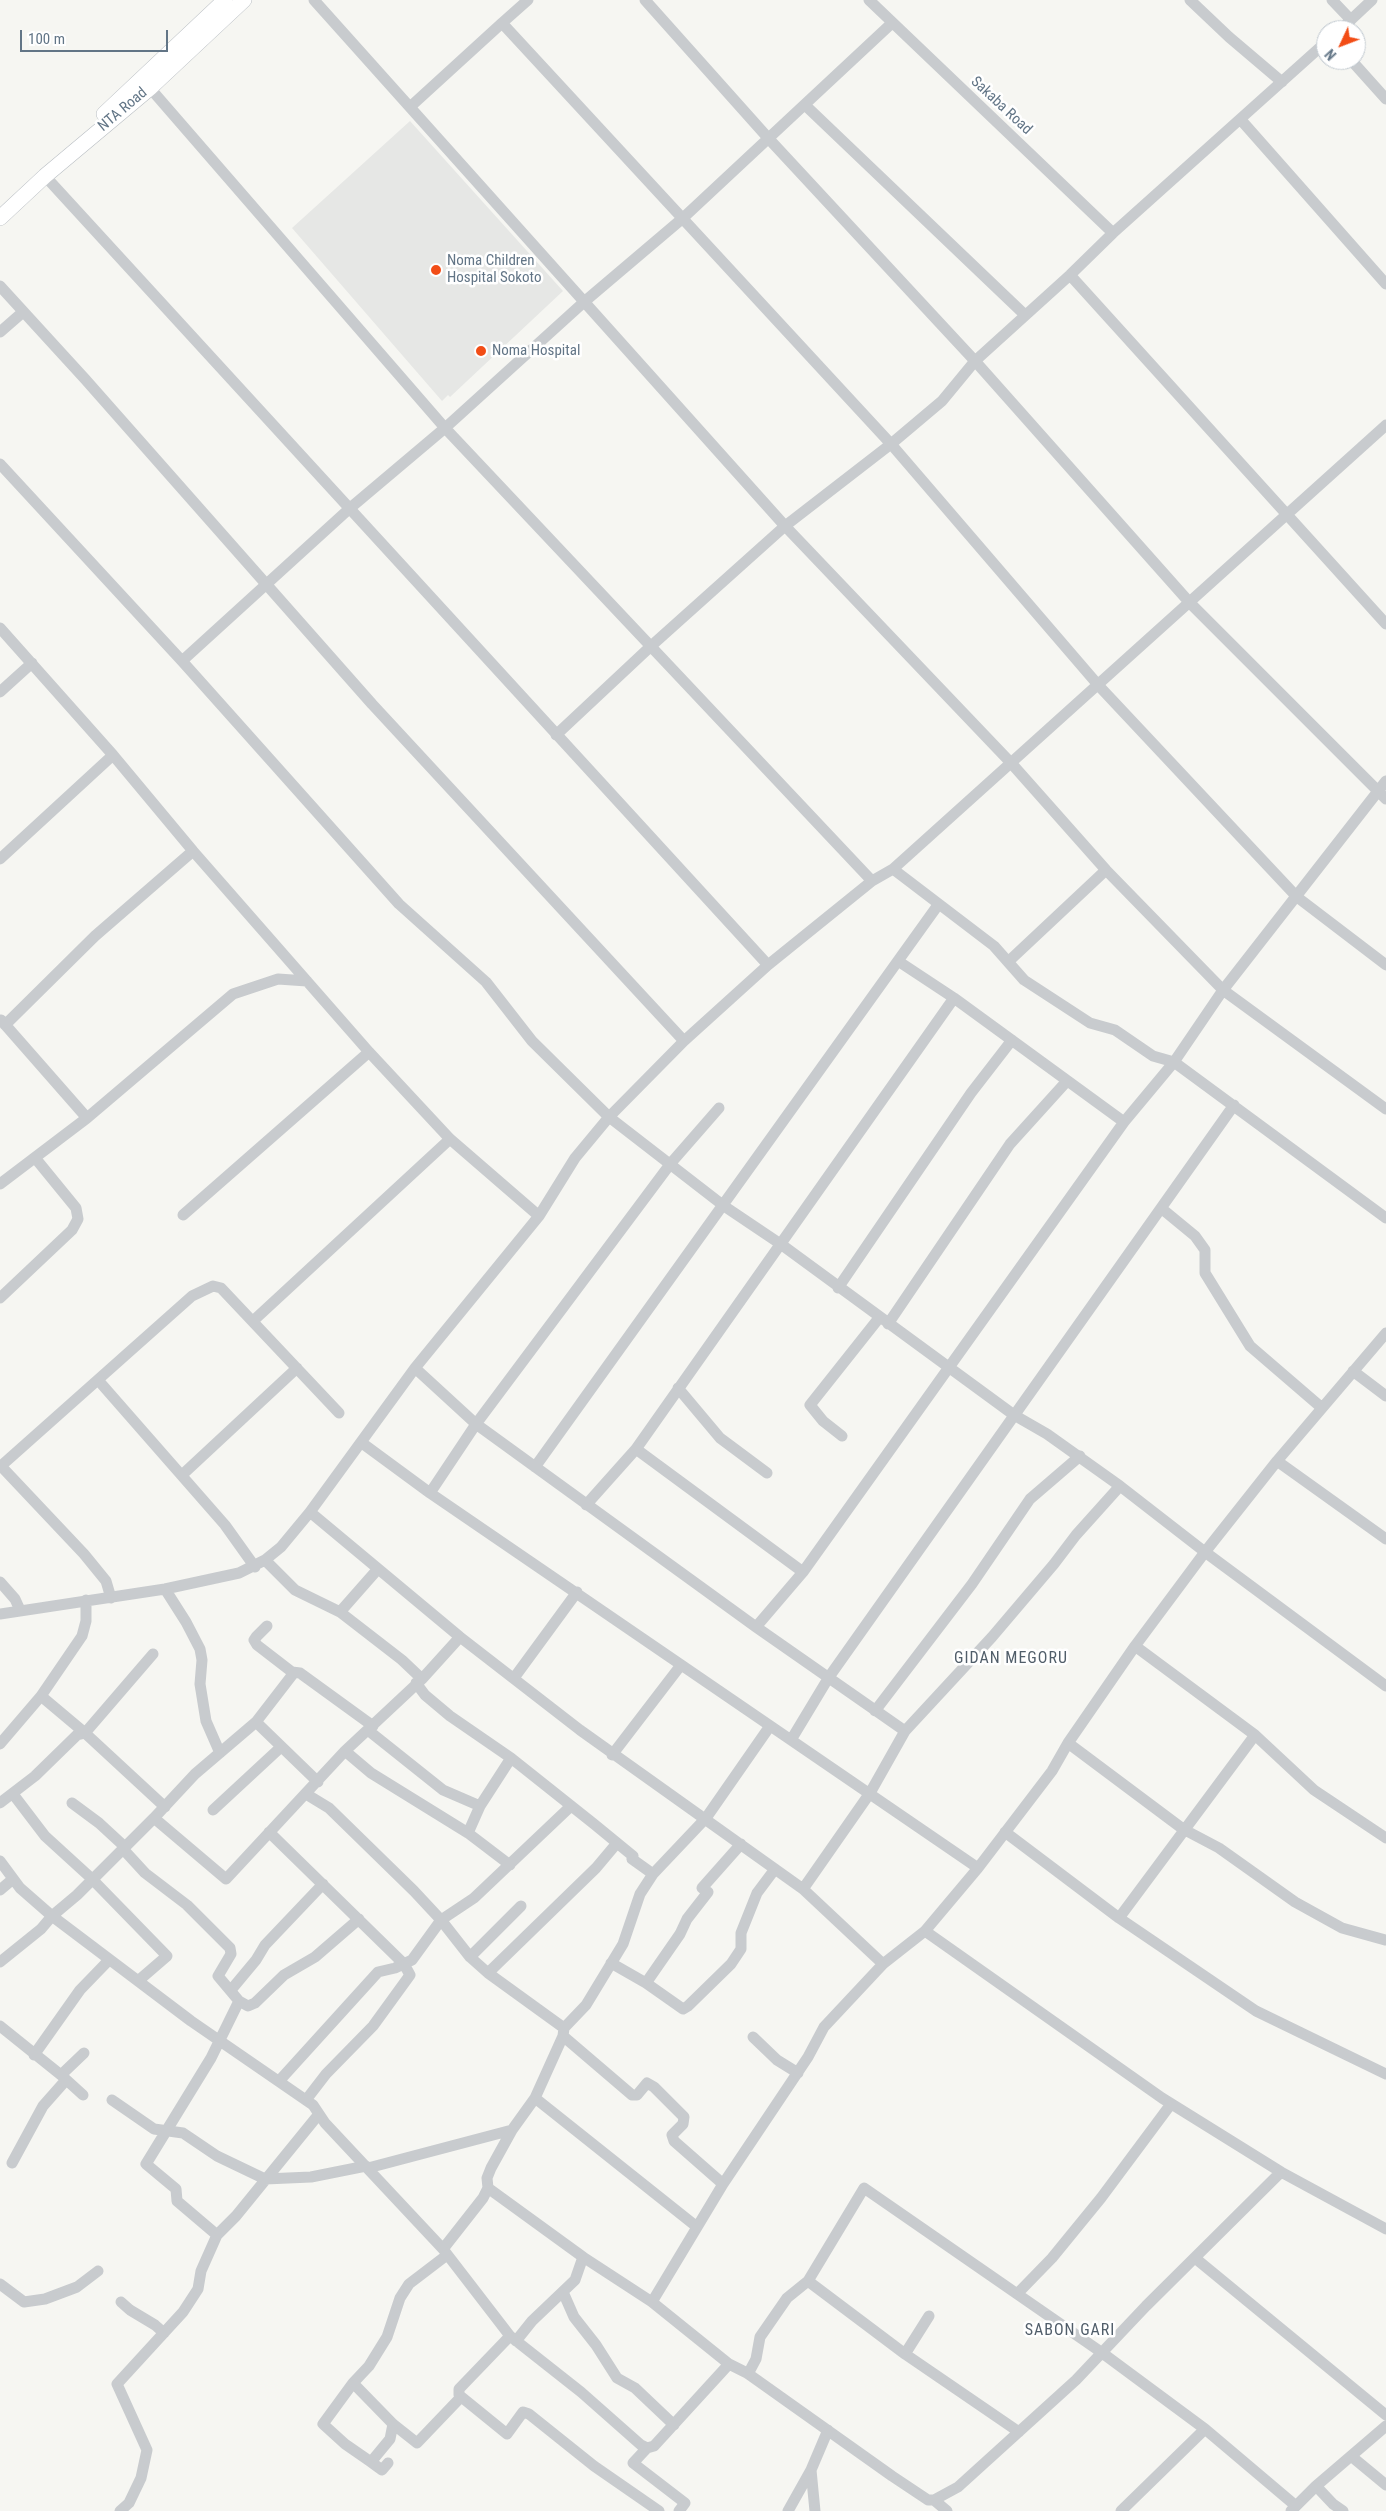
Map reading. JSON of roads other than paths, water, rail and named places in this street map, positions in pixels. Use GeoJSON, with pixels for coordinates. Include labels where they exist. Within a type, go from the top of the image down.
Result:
{"type":"FeatureCollection","features":[{"type":"Feature","properties":{"kind":"main road","name":"NTA Road"},"geometry":{"type":"LineString","coordinates":[[1,211],[226,0]]}},
{"type":"Feature","properties":{"kind":"main road","name":"NTA Road"},"geometry":{"type":"LineString","coordinates":[[1,211],[150,88],[244,0]]}},
{"type":"Feature","properties":{"kind":"street"},"geometry":{"type":"LineString","coordinates":[[314,0],[785,526],[1012,764],[1106,870],[1223,990],[1386,1109]]}},
{"type":"Feature","properties":{"kind":"street"},"geometry":{"type":"LineString","coordinates":[[410,107],[528,0]]}},
{"type":"Feature","properties":{"kind":"street"},"geometry":{"type":"LineString","coordinates":[[645,0],[769,139],[975,361],[1190,603],[1386,799]]}},
{"type":"Feature","properties":{"kind":"street","name":"Sakaba Road"},"geometry":{"type":"LineString","coordinates":[[869,0],[1113,233]]}},
{"type":"Feature","properties":{"kind":"street"},"geometry":{"type":"LineString","coordinates":[[1190,0],[1228,37],[1282,82]]}},
{"type":"Feature","properties":{"kind":"street"},"geometry":{"type":"LineString","coordinates":[[1332,0],[1351,20],[1372,0]]}},
{"type":"Feature","properties":{"kind":"street"},"geometry":{"type":"LineString","coordinates":[[502,23],[891,444],[1099,686],[1297,897],[1386,965]]}},
{"type":"Feature","properties":{"kind":"street"},"geometry":{"type":"LineString","coordinates":[[182,661],[267,586],[349,509],[445,428],[584,302],[683,218],[892,23]]}},
{"type":"Feature","properties":{"kind":"street"},"geometry":{"type":"LineString","coordinates":[[556,735],[650,647],[785,526],[891,444],[942,401],[975,361],[1070,276],[1113,233],[1316,51]]}},
{"type":"Feature","properties":{"kind":"street"},"geometry":{"type":"LineString","coordinates":[[1360,70],[1386,99]]}},
{"type":"Feature","properties":{"kind":"street"},"geometry":{"type":"LineString","coordinates":[[150,88],[445,428],[872,881]]}},
{"type":"Feature","properties":{"kind":"street"},"geometry":{"type":"LineString","coordinates":[[806,105],[1025,315]]}},
{"type":"Feature","properties":{"kind":"street"},"geometry":{"type":"LineString","coordinates":[[1241,120],[1386,284]]}},
{"type":"Feature","properties":{"kind":"street"},"geometry":{"type":"LineString","coordinates":[[45,176],[768,965]]}},
{"type":"Feature","properties":{"kind":"street"},"geometry":{"type":"LineString","coordinates":[[1070,276],[1386,624]]}},
{"type":"Feature","properties":{"kind":"street"},"geometry":{"type":"LineString","coordinates":[[0,286],[398,732],[543,886],[684,1041]]}},
{"type":"Feature","properties":{"kind":"street"},"geometry":{"type":"LineString","coordinates":[[0,332],[23,312]]}},
{"type":"Feature","properties":{"kind":"street"},"geometry":{"type":"LineString","coordinates":[[0,1614],[165,1589],[239,1573],[255,1567],[265,1560],[281,1546],[310,1512],[415,1368],[539,1216],[574,1158],[609,1117],[684,1041],[768,965],[872,881],[893,869],[1099,686],[1386,425]]}},
{"type":"Feature","properties":{"kind":"street"},"geometry":{"type":"LineString","coordinates":[[0,464],[182,661],[399,904],[486,982],[532,1040],[609,1117],[671,1163],[724,1206],[782,1245],[838,1288],[1014,1415],[1080,1456],[1205,1552],[1386,1686]]}},
{"type":"Feature","properties":{"kind":"street"},"geometry":{"type":"LineString","coordinates":[[0,628],[113,755],[193,851],[369,1052],[450,1139],[539,1216]]}},
{"type":"Feature","properties":{"kind":"street"},"geometry":{"type":"LineString","coordinates":[[0,692],[32,663]]}},
{"type":"Feature","properties":{"kind":"street"},"geometry":{"type":"LineString","coordinates":[[0,859],[113,755]]}},
{"type":"Feature","properties":{"kind":"street"},"geometry":{"type":"LineString","coordinates":[[756,1627],[803,1572],[1124,1122],[1174,1062],[1223,990],[1386,781]]}},
{"type":"Feature","properties":{"kind":"street"},"geometry":{"type":"LineString","coordinates":[[87,1118],[3,1022],[96,936],[193,851]]}},
{"type":"Feature","properties":{"kind":"street"},"geometry":{"type":"LineString","coordinates":[[893,869],[994,946],[1024,980],[1090,1023],[1115,1030],[1153,1056],[1174,1062],[1386,1218]]}},
{"type":"Feature","properties":{"kind":"street"},"geometry":{"type":"LineString","coordinates":[[1009,961],[1106,870]]}},
{"type":"Feature","properties":{"kind":"street"},"geometry":{"type":"LineString","coordinates":[[535,1467],[938,905]]}},
{"type":"Feature","properties":{"kind":"street"},"geometry":{"type":"LineString","coordinates":[[898,961],[954,998],[1124,1122]]}},
{"type":"Feature","properties":{"kind":"street"},"geometry":{"type":"LineString","coordinates":[[0,1184],[87,1118],[233,994],[278,979],[307,981]]}},
{"type":"Feature","properties":{"kind":"street"},"geometry":{"type":"LineString","coordinates":[[586,1505],[636,1449],[782,1245],[954,998]]}},
{"type":"Feature","properties":{"kind":"street"},"geometry":{"type":"LineString","coordinates":[[838,1288],[970,1093],[1012,1040]]}},
{"type":"Feature","properties":{"kind":"street"},"geometry":{"type":"LineString","coordinates":[[184,1215],[369,1052]]}},
{"type":"Feature","properties":{"kind":"street"},"geometry":{"type":"LineString","coordinates":[[842,1436],[823,1421],[810,1405],[884,1321],[1010,1144],[1067,1080]]}},
{"type":"Feature","properties":{"kind":"street"},"geometry":{"type":"LineString","coordinates":[[791,1740],[829,1677],[1234,1105]]}},
{"type":"Feature","properties":{"kind":"street"},"geometry":{"type":"LineString","coordinates":[[430,1493],[476,1424],[671,1163],[719,1108]]}},
{"type":"Feature","properties":{"kind":"street"},"geometry":{"type":"LineString","coordinates":[[253,1321],[450,1139]]}},
{"type":"Feature","properties":{"kind":"street"},"geometry":{"type":"LineString","coordinates":[[0,1298],[72,1230],[78,1219],[76,1208],[36,1158]]}},
{"type":"Feature","properties":{"kind":"street"},"geometry":{"type":"LineString","coordinates":[[1161,1208],[1195,1236],[1205,1250],[1205,1273],[1250,1346],[1322,1408]]}},
{"type":"Feature","properties":{"kind":"street"},"geometry":{"type":"LineString","coordinates":[[111,1598],[106,1581],[84,1554],[0,1466],[192,1296],[204,1288],[213,1286],[221,1288],[339,1414]]}},
{"type":"Feature","properties":{"kind":"street"},"geometry":{"type":"LineString","coordinates":[[652,2302],[723,2184],[798,2072],[824,2027],[883,1964],[925,1931],[978,1868],[1052,1771],[1068,1743],[1135,1646],[1205,1552],[1277,1461],[1386,1333]]}},
{"type":"Feature","properties":{"kind":"street"},"geometry":{"type":"LineString","coordinates":[[182,1475],[297,1368]]}},
{"type":"Feature","properties":{"kind":"street"},"geometry":{"type":"LineString","coordinates":[[415,1368],[476,1424],[756,1627],[905,1731]]}},
{"type":"Feature","properties":{"kind":"street"},"geometry":{"type":"LineString","coordinates":[[1354,1371],[1386,1396]]}},
{"type":"Feature","properties":{"kind":"street"},"geometry":{"type":"LineString","coordinates":[[98,1380],[225,1525],[255,1567]]}},
{"type":"Feature","properties":{"kind":"street"},"geometry":{"type":"LineString","coordinates":[[678,1388],[720,1438],[767,1473]]}},
{"type":"Feature","properties":{"kind":"street"},"geometry":{"type":"LineString","coordinates":[[362,1443],[430,1493],[978,1868]]}},
{"type":"Feature","properties":{"kind":"street"},"geometry":{"type":"LineString","coordinates":[[636,1449],[803,1572]]}},
{"type":"Feature","properties":{"kind":"street"},"geometry":{"type":"LineString","coordinates":[[875,1711],[972,1584],[1030,1499],[1080,1456]]}},
{"type":"Feature","properties":{"kind":"street"},"geometry":{"type":"LineString","coordinates":[[1277,1461],[1386,1539]]}},
{"type":"Feature","properties":{"kind":"street"},"geometry":{"type":"LineString","coordinates":[[803,1889],[870,1794],[905,1731],[992,1637],[1076,1535],[1120,1486]]}},
{"type":"Feature","properties":{"kind":"street"},"geometry":{"type":"LineString","coordinates":[[310,1512],[377,1570],[460,1637],[612,1755],[706,1818],[803,1889],[883,1964]]}},
{"type":"Feature","properties":{"kind":"street"},"geometry":{"type":"LineString","coordinates":[[265,1560],[301,1594],[340,1612],[402,1660],[419,1681],[425,1695],[450,1716],[511,1758],[633,1856],[632,1859],[653,1874]]}},
{"type":"Feature","properties":{"kind":"street"},"geometry":{"type":"LineString","coordinates":[[340,1612],[377,1570]]}},
{"type":"Feature","properties":{"kind":"street"},"geometry":{"type":"LineString","coordinates":[[0,1582],[15,1599],[20,1610]]}},
{"type":"Feature","properties":{"kind":"street"},"geometry":{"type":"LineString","coordinates":[[165,1589],[186,1622],[200,1649],[202,1660],[200,1684],[206,1721],[220,1753]]}},
{"type":"Feature","properties":{"kind":"street"},"geometry":{"type":"LineString","coordinates":[[514,1678],[577,1592]]}},
{"type":"Feature","properties":{"kind":"street"},"geometry":{"type":"LineString","coordinates":[[0,1744],[41,1696],[82,1636],[86,1620],[86,1600]]}},
{"type":"Feature","properties":{"kind":"street"},"geometry":{"type":"LineString","coordinates":[[268,1626],[256,1637],[255,1642],[293,1674]]}},
{"type":"Feature","properties":{"kind":"street"},"geometry":{"type":"LineString","coordinates":[[154,1818],[226,1879],[346,1751],[419,1681],[460,1637]]}},
{"type":"Feature","properties":{"kind":"street"},"geometry":{"type":"LineString","coordinates":[[1135,1646],[1255,1735],[1314,1790],[1386,1838]]}},
{"type":"Feature","properties":{"kind":"street"},"geometry":{"type":"LineString","coordinates":[[0,1803],[35,1776],[77,1735],[85,1733],[153,1654]]}},
{"type":"Feature","properties":{"kind":"street"},"geometry":{"type":"LineString","coordinates":[[612,1755],[681,1665]]}},
{"type":"Feature","properties":{"kind":"street"},"geometry":{"type":"LineString","coordinates":[[0,1962],[41,1929],[52,1916],[77,1894],[91,1878],[165,1807],[194,1774],[256,1722],[293,1674],[300,1673],[371,1729],[443,1790],[480,1806]]}},
{"type":"Feature","properties":{"kind":"street"},"geometry":{"type":"LineString","coordinates":[[41,1696],[85,1733],[165,1807]]}},
{"type":"Feature","properties":{"kind":"street"},"geometry":{"type":"LineString","coordinates":[[256,1722],[318,1782]]}},
{"type":"Feature","properties":{"kind":"street"},"geometry":{"type":"LineString","coordinates":[[388,2463],[382,2470],[344,2444],[323,2424],[353,2382],[369,2366],[387,2337],[400,2298],[409,2284],[445,2252],[483,2198],[488,2188],[487,2178],[491,2168],[512,2130],[536,2098],[564,2032],[586,2005],[623,1944],[640,1894],[653,1874],[706,1818],[770,1726]]}},
{"type":"Feature","properties":{"kind":"street"},"geometry":{"type":"LineString","coordinates":[[1119,1918],[1255,1735]]}},
{"type":"Feature","properties":{"kind":"street"},"geometry":{"type":"LineString","coordinates":[[1068,1743],[1184,1829],[1218,1848],[1295,1902],[1342,1928],[1386,1941],[1386,1930]]}},
{"type":"Feature","properties":{"kind":"street"},"geometry":{"type":"LineString","coordinates":[[213,1810],[281,1747]]}},
{"type":"Feature","properties":{"kind":"street"},"geometry":{"type":"LineString","coordinates":[[346,1751],[384,1782],[468,1834],[510,1865]]}},
{"type":"Feature","properties":{"kind":"street"},"geometry":{"type":"LineString","coordinates":[[468,1834],[480,1806],[511,1758]]}},
{"type":"Feature","properties":{"kind":"street"},"geometry":{"type":"LineString","coordinates":[[13,1794],[46,1836],[91,1878],[167,1956],[138,1981]]}},
{"type":"Feature","properties":{"kind":"street"},"geometry":{"type":"LineString","coordinates":[[306,1794],[329,1808],[442,1920],[470,1957],[564,2032],[632,2095],[637,2095],[647,2083],[654,2087],[684,2117],[684,2124],[672,2135],[674,2141],[723,2184]]}},
{"type":"Feature","properties":{"kind":"street"},"geometry":{"type":"LineString","coordinates":[[72,1803],[99,1823],[145,1873],[187,1904],[230,1948],[231,1954],[218,1976],[239,2001],[248,2006],[255,2003],[284,1975],[315,1957],[359,1919]]}},
{"type":"Feature","properties":{"kind":"street"},"geometry":{"type":"LineString","coordinates":[[280,2080],[378,1972],[412,1960],[442,1920],[474,1898],[571,1806]]}},
{"type":"Feature","properties":{"kind":"street"},"geometry":{"type":"LineString","coordinates":[[269,1832],[404,1964],[410,1975],[373,2026],[326,2074],[306,2100]]}},
{"type":"Feature","properties":{"kind":"street"},"geometry":{"type":"LineString","coordinates":[[1005,1832],[1119,1918],[1256,2011],[1386,2074]]}},
{"type":"Feature","properties":{"kind":"street"},"geometry":{"type":"LineString","coordinates":[[488,1973],[596,1868],[617,1843]]}},
{"type":"Feature","properties":{"kind":"street"},"geometry":{"type":"LineString","coordinates":[[646,1983],[680,1934],[687,1919],[708,1892],[702,1888],[741,1844]]}},
{"type":"Feature","properties":{"kind":"street"},"geometry":{"type":"LineString","coordinates":[[0,1862],[12,1880],[52,1916],[109,1960],[306,2100],[445,2252],[513,2338],[647,2448]]}},
{"type":"Feature","properties":{"kind":"street"},"geometry":{"type":"LineString","coordinates":[[611,1963],[646,1983],[683,2008],[708,1989],[731,1964],[741,1949],[741,1933],[756,1894],[775,1869]]}},
{"type":"Feature","properties":{"kind":"street"},"geometry":{"type":"LineString","coordinates":[[0,1890],[12,1880]]}},
{"type":"Feature","properties":{"kind":"street"},"geometry":{"type":"LineString","coordinates":[[231,1990],[256,1960],[265,1945],[323,1884]]}},
{"type":"Feature","properties":{"kind":"street"},"geometry":{"type":"LineString","coordinates":[[470,1957],[521,1906]]}},
{"type":"Feature","properties":{"kind":"street"},"geometry":{"type":"LineString","coordinates":[[925,1931],[1172,2104],[1281,2172],[1386,2229]]}},
{"type":"Feature","properties":{"kind":"street"},"geometry":{"type":"LineString","coordinates":[[34,2055],[80,1990],[109,1960]]}},
{"type":"Feature","properties":{"kind":"street"},"geometry":{"type":"LineString","coordinates":[[217,2236],[177,2201],[176,2189],[146,2164],[211,2058],[218,2038],[239,2001]]}},
{"type":"Feature","properties":{"kind":"street"},"geometry":{"type":"LineString","coordinates":[[0,2026],[64,2077],[83,2095]]}},
{"type":"Feature","properties":{"kind":"street"},"geometry":{"type":"LineString","coordinates":[[753,2038],[777,2060],[798,2072]]}},
{"type":"Feature","properties":{"kind":"street"},"geometry":{"type":"LineString","coordinates":[[12,2163],[43,2106],[84,2053]]}},
{"type":"Feature","properties":{"kind":"street"},"geometry":{"type":"LineString","coordinates":[[536,2098],[697,2227]]}},
{"type":"Feature","properties":{"kind":"street"},"geometry":{"type":"LineString","coordinates":[[112,2100],[154,2129],[188,2135],[217,2156],[265,2179],[311,2177],[367,2167],[512,2130]]}},
{"type":"Feature","properties":{"kind":"street"},"geometry":{"type":"LineString","coordinates":[[1018,2293],[1052,2258],[1095,2206],[1172,2104]]}},
{"type":"Feature","properties":{"kind":"street"},"geometry":{"type":"LineString","coordinates":[[120,2511],[128,2503],[141,2478],[147,2450],[117,2384],[183,2312],[198,2289],[201,2271],[217,2236],[236,2216],[319,2114]]}},
{"type":"Feature","properties":{"kind":"street"},"geometry":{"type":"LineString","coordinates":[[488,2188],[584,2257],[652,2302],[729,2364],[748,2374],[928,2500],[934,2500],[958,2487],[1076,2380],[1101,2352],[1281,2172]]}},
{"type":"Feature","properties":{"kind":"street"},"geometry":{"type":"LineString","coordinates":[[748,2374],[756,2360],[757,2343],[768,2325],[787,2298],[808,2280],[864,2188],[1018,2293],[1205,2429],[1293,2509],[1316,2486],[1386,2426]]}},
{"type":"Feature","properties":{"kind":"street"},"geometry":{"type":"LineString","coordinates":[[584,2257],[574,2280],[459,2389],[459,2395],[507,2434],[523,2412],[529,2414],[594,2466],[659,2511]]}},
{"type":"Feature","properties":{"kind":"street"},"geometry":{"type":"LineString","coordinates":[[1195,2258],[1386,2415]]}},
{"type":"Feature","properties":{"kind":"street"},"geometry":{"type":"LineString","coordinates":[[0,2284],[24,2302],[45,2299],[77,2287],[98,2271]]}},
{"type":"Feature","properties":{"kind":"street"},"geometry":{"type":"LineString","coordinates":[[808,2280],[905,2354],[1019,2432]]}},
{"type":"Feature","properties":{"kind":"street"},"geometry":{"type":"LineString","coordinates":[[563,2292],[574,2317],[617,2378],[635,2388],[674,2425]]}},
{"type":"Feature","properties":{"kind":"street"},"geometry":{"type":"LineString","coordinates":[[121,2302],[130,2310],[155,2324],[164,2334]]}},
{"type":"Feature","properties":{"kind":"street"},"geometry":{"type":"LineString","coordinates":[[905,2354],[929,2316]]}},
{"type":"Feature","properties":{"kind":"street"},"geometry":{"type":"LineString","coordinates":[[679,2511],[685,2503],[634,2463],[647,2448],[654,2446],[729,2364]]}},
{"type":"Feature","properties":{"kind":"street"},"geometry":{"type":"LineString","coordinates":[[353,2382],[393,2424],[417,2443],[461,2397]]}},
{"type":"Feature","properties":{"kind":"street"},"geometry":{"type":"LineString","coordinates":[[371,2462],[390,2438],[393,2424]]}},
{"type":"Feature","properties":{"kind":"street"},"geometry":{"type":"LineString","coordinates":[[1121,2511],[1205,2429]]}},
{"type":"Feature","properties":{"kind":"street"},"geometry":{"type":"LineString","coordinates":[[788,2511],[811,2470],[828,2430]]}},
{"type":"Feature","properties":{"kind":"street"},"geometry":{"type":"LineString","coordinates":[[1351,2456],[1386,2485]]}},
{"type":"Feature","properties":{"kind":"street"},"geometry":{"type":"LineString","coordinates":[[811,2470],[815,2511]]}},
{"type":"Feature","properties":{"kind":"street"},"geometry":{"type":"LineString","coordinates":[[1316,2486],[1333,2504],[1343,2511]]}},
{"type":"Feature","properties":{"kind":"street"},"geometry":{"type":"LineString","coordinates":[[934,2500],[947,2511]]}},
{"type":"Feature","properties":{"kind":"place","name":"Noma Children Hospital Sokoto"},"geometry":{"type":"Point","coordinates":[436,270]}},
{"type":"Feature","properties":{"kind":"place","name":"Noma Hospital"},"geometry":{"type":"Point","coordinates":[481,351]}},
{"type":"Feature","properties":{"kind":"district","name":"GIDAN MEGORU"},"geometry":{"type":"Point","coordinates":[1011,1659]}},
{"type":"Feature","properties":{"kind":"district","name":"SABON GARI"},"geometry":{"type":"Point","coordinates":[1070,2331]}}]}
